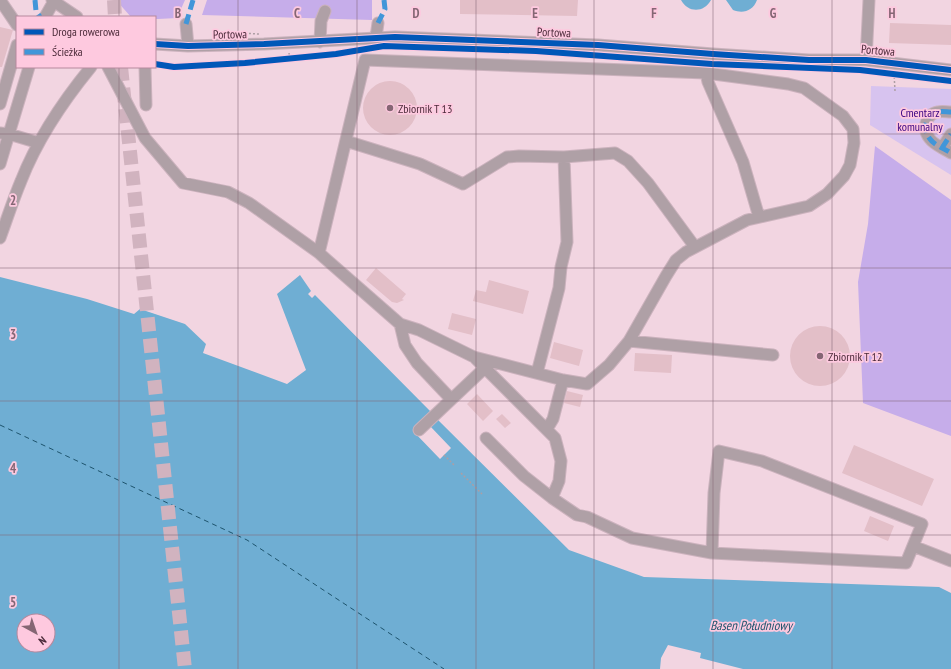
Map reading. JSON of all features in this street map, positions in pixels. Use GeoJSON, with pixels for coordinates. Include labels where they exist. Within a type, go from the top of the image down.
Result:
{"type":"FeatureCollection","features":[{"type":"Feature","properties":{"kind":"street"},"geometry":{"type":"LineString","coordinates":[[0,0],[16,24]]}},
{"type":"Feature","properties":{"kind":"street"},"geometry":{"type":"LineString","coordinates":[[866,60],[868,0]]}},
{"type":"Feature","properties":{"kind":"street"},"geometry":{"type":"LineString","coordinates":[[46,16],[53,1],[76,16]]}},
{"type":"Feature","properties":{"kind":"street"},"geometry":{"type":"LineString","coordinates":[[320,42],[320,21],[325,11]]}},
{"type":"Feature","properties":{"kind":"street"},"geometry":{"type":"LineString","coordinates":[[376,37],[378,23]]}},
{"type":"Feature","properties":{"kind":"street"},"geometry":{"type":"LineString","coordinates":[[186,24],[188,46]]}},
{"type":"Feature","properties":{"kind":"street","name":"Portowa"},"geometry":{"type":"LineString","coordinates":[[156,44],[188,46],[320,42],[376,37],[598,45],[809,60],[866,60],[951,70]]}},
{"type":"Feature","properties":{"kind":"street"},"geometry":{"type":"LineString","coordinates":[[0,104],[16,48]]}},
{"type":"Feature","properties":{"kind":"street"},"geometry":{"type":"LineString","coordinates":[[109,68],[145,138],[183,183],[228,192],[249,203],[319,253],[400,324],[419,330],[488,364],[587,384],[609,364],[629,341],[676,260],[695,247],[747,220],[759,216],[809,206],[826,194],[844,176],[850,165],[854,143],[853,129],[843,116],[832,107],[804,88],[788,84],[706,73],[365,60],[319,253]]}},
{"type":"Feature","properties":{"kind":"street"},"geometry":{"type":"LineString","coordinates":[[0,164],[4,133],[29,68]]}},
{"type":"Feature","properties":{"kind":"street"},"geometry":{"type":"LineString","coordinates":[[0,238],[21,180],[39,144],[80,81],[90,68]]}},
{"type":"Feature","properties":{"kind":"street"},"geometry":{"type":"LineString","coordinates":[[146,68],[146,105]]}},
{"type":"Feature","properties":{"kind":"street"},"geometry":{"type":"LineString","coordinates":[[706,73],[708,82],[743,162],[759,216]]}},
{"type":"Feature","properties":{"kind":"street"},"geometry":{"type":"LineString","coordinates":[[951,112],[933,114],[929,117],[925,126],[925,131],[930,140],[947,150],[951,134]]}},
{"type":"Feature","properties":{"kind":"street"},"geometry":{"type":"LineString","coordinates":[[4,133],[39,144]]}},
{"type":"Feature","properties":{"kind":"street"},"geometry":{"type":"LineString","coordinates":[[346,140],[420,164],[463,184],[507,158],[518,156],[564,157],[615,153],[622,156],[648,183],[695,247]]}},
{"type":"Feature","properties":{"kind":"street"},"geometry":{"type":"LineString","coordinates":[[537,373],[558,288],[567,242],[564,157]]}},
{"type":"Feature","properties":{"kind":"street"},"geometry":{"type":"LineString","coordinates":[[400,324],[405,345],[417,363],[451,399]]}},
{"type":"Feature","properties":{"kind":"street"},"geometry":{"type":"LineString","coordinates":[[629,341],[773,355]]}},
{"type":"Feature","properties":{"kind":"street"},"geometry":{"type":"LineString","coordinates":[[419,430],[488,364]]}},
{"type":"Feature","properties":{"kind":"street"},"geometry":{"type":"LineString","coordinates":[[488,364],[556,438],[561,461],[559,480],[552,498]]}},
{"type":"Feature","properties":{"kind":"street"},"geometry":{"type":"LineString","coordinates":[[547,429],[553,419],[563,380]]}},
{"type":"Feature","properties":{"kind":"street"},"geometry":{"type":"LineString","coordinates":[[486,438],[524,476],[552,498],[577,515],[587,517],[632,538],[712,553],[906,563],[922,524],[762,461],[719,451],[714,492],[712,553]]}},
{"type":"Feature","properties":{"kind":"street"},"geometry":{"type":"LineString","coordinates":[[913,546],[951,561]]}},
{"type":"Feature","properties":{"kind":"path"},"geometry":{"type":"LineString","coordinates":[[894,73],[895,91]]}},
{"type":"Feature","properties":{"kind":"path"},"geometry":{"type":"LineString","coordinates":[[444,455],[455,466]]}},
{"type":"Feature","properties":{"kind":"path"},"geometry":{"type":"LineString","coordinates":[[461,473],[482,494]]}},
{"type":"Feature","properties":{"kind":"green space","name":"Cmentarz komunalny"},"geometry":{"type":"Polygon","coordinates":[[[871,86],[951,89],[951,175],[870,125],[871,86]]]}},
{"type":"Feature","properties":{"kind":"shaded area"},"geometry":{"type":"Polygon","coordinates":[[[116,0],[185,0],[177,18],[156,19],[156,16],[130,16],[116,0]]]}},
{"type":"Feature","properties":{"kind":"shaded area"},"geometry":{"type":"Polygon","coordinates":[[[207,0],[372,0],[372,20],[202,15],[207,0]]]}},
{"type":"Feature","properties":{"kind":"shaded area"},"geometry":{"type":"Polygon","coordinates":[[[875,146],[951,200],[951,436],[863,403],[858,282],[868,224],[875,146]]]}},
{"type":"Feature","properties":{"kind":"water"},"geometry":{"type":"Polygon","coordinates":[[[681,0],[711,0],[704,7],[696,10],[688,7],[681,0]]]}},
{"type":"Feature","properties":{"kind":"water"},"geometry":{"type":"Polygon","coordinates":[[[726,0],[757,0],[753,7],[747,11],[740,12],[733,10],[726,0]]]}},
{"type":"Feature","properties":{"kind":"water","name":"Basen Południowy"},"geometry":{"type":"Polygon","coordinates":[[[300,275],[311,291],[308,294],[312,298],[315,295],[431,412],[413,431],[440,459],[451,448],[430,426],[437,419],[569,550],[644,577],[939,587],[951,593],[951,669],[743,669],[700,658],[701,653],[668,645],[661,658],[660,669],[0,669],[0,277],[87,299],[134,314],[140,309],[185,324],[206,344],[203,353],[287,384],[306,370],[277,294],[300,275]]]}},
{"type":"Feature","properties":{"kind":"building"},"geometry":{"type":"Polygon","coordinates":[[[460,0],[578,0],[577,16],[460,14],[460,0]]]}},
{"type":"Feature","properties":{"kind":"building"},"geometry":{"type":"Polygon","coordinates":[[[890,23],[951,25],[951,45],[889,43],[890,23]]]}},
{"type":"Feature","properties":{"kind":"building"},"geometry":{"type":"Polygon","coordinates":[[[0,27],[13,30],[2,67],[0,67],[0,27]]]}},
{"type":"Feature","properties":{"kind":"building","name":"Zbiornik T 13"},"geometry":{"type":"Polygon","coordinates":[[[390,81],[400,83],[409,89],[415,98],[417,108],[415,118],[409,127],[400,133],[390,135],[380,133],[371,127],[365,118],[363,108],[365,98],[371,89],[380,83],[390,81]]]}},
{"type":"Feature","properties":{"kind":"building"},"geometry":{"type":"Polygon","coordinates":[[[376,268],[406,294],[402,299],[404,300],[397,303],[392,302],[366,280],[376,268]]]}},
{"type":"Feature","properties":{"kind":"building"},"geometry":{"type":"Polygon","coordinates":[[[489,280],[529,291],[523,314],[473,301],[476,290],[486,292],[489,280]]]}},
{"type":"Feature","properties":{"kind":"building"},"geometry":{"type":"Polygon","coordinates":[[[452,313],[476,319],[472,335],[448,329],[452,313]]]}},
{"type":"Feature","properties":{"kind":"building","name":"Zbiornik T 12"},"geometry":{"type":"Polygon","coordinates":[[[820,326],[837,331],[845,339],[850,356],[845,373],[837,381],[820,386],[803,381],[795,373],[790,356],[795,339],[803,331],[820,326]]]}},
{"type":"Feature","properties":{"kind":"building"},"geometry":{"type":"Polygon","coordinates":[[[554,342],[583,350],[579,366],[550,358],[554,342]]]}},
{"type":"Feature","properties":{"kind":"building"},"geometry":{"type":"Polygon","coordinates":[[[635,353],[672,355],[671,373],[634,371],[635,353]]]}},
{"type":"Feature","properties":{"kind":"building"},"geometry":{"type":"Polygon","coordinates":[[[567,391],[583,395],[580,407],[564,403],[567,391]]]}},
{"type":"Feature","properties":{"kind":"building"},"geometry":{"type":"Polygon","coordinates":[[[477,394],[493,411],[483,421],[467,404],[477,394]]]}},
{"type":"Feature","properties":{"kind":"building"},"geometry":{"type":"Polygon","coordinates":[[[502,414],[511,423],[505,428],[496,419],[502,414]]]}},
{"type":"Feature","properties":{"kind":"building"},"geometry":{"type":"Polygon","coordinates":[[[854,445],[934,479],[922,506],[842,473],[854,445]]]}},
{"type":"Feature","properties":{"kind":"building"},"geometry":{"type":"Polygon","coordinates":[[[870,516],[894,526],[888,541],[864,531],[870,516]]]}},
{"type":"Feature","properties":{"kind":"ferry route"},"geometry":{"type":"LineString","coordinates":[[0,425],[247,540],[444,669]]}},
{"type":"Feature","properties":{"kind":"tunnel"},"geometry":{"type":"LineString","coordinates":[[114,0],[115,16]]}},
{"type":"Feature","properties":{"kind":"tunnel"},"geometry":{"type":"LineString","coordinates":[[121,68],[185,669]]}},
{"type":"Feature","properties":{"kind":"marked path"},"geometry":{"type":"LineString","coordinates":[[35,0],[36,11],[39,16]]}},
{"type":"Feature","properties":{"kind":"marked path"},"geometry":{"type":"LineString","coordinates":[[186,24],[193,0]]}},
{"type":"Feature","properties":{"kind":"marked path"},"geometry":{"type":"LineString","coordinates":[[378,23],[385,9],[384,0]]}},
{"type":"Feature","properties":{"kind":"marked path"},"geometry":{"type":"LineString","coordinates":[[951,112],[934,113],[930,116],[926,123],[926,131],[932,141],[951,153]]}},
{"type":"Feature","properties":{"kind":"marked path"},"geometry":{"type":"LineString","coordinates":[[942,148],[951,134]]}},
{"type":"Feature","properties":{"kind":"cycle path"},"geometry":{"type":"LineString","coordinates":[[156,44],[188,46],[264,44],[395,37],[598,45],[809,60],[866,60],[951,70]]}},
{"type":"Feature","properties":{"kind":"cycle path"},"geometry":{"type":"LineString","coordinates":[[156,64],[174,67],[245,63],[336,54],[384,46],[536,51],[712,64],[860,70],[951,81]]}},
{"type":"Feature","properties":{"kind":"place","name":"Zbiornik T 13"},"geometry":{"type":"Point","coordinates":[390,108]}},
{"type":"Feature","properties":{"kind":"place","name":"Zbiornik T 12"},"geometry":{"type":"Point","coordinates":[820,356]}}]}
